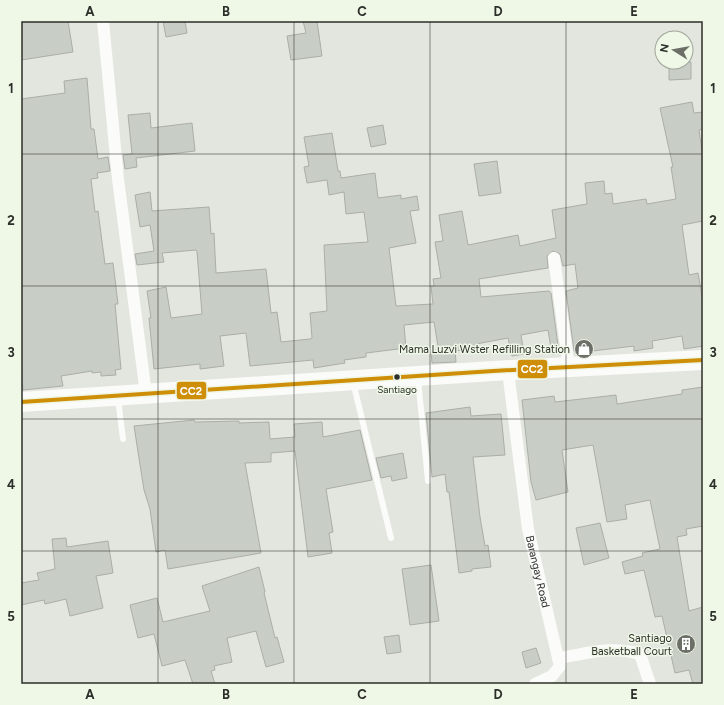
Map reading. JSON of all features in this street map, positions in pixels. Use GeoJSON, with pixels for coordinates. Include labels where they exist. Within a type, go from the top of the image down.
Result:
{"type":"FeatureCollection","features":[{"type":"Feature","properties":{"kind":"highway"},"geometry":{"type":"LineString","coordinates":[[21,402],[417,376],[703,360]]}},
{"type":"Feature","properties":{"kind":"street"},"geometry":{"type":"LineString","coordinates":[[103,21],[118,179],[146,394]]}},
{"type":"Feature","properties":{"kind":"street"},"geometry":{"type":"LineString","coordinates":[[554,258],[568,368]]}},
{"type":"Feature","properties":{"kind":"street","name":"Barangay Road"},"geometry":{"type":"LineString","coordinates":[[508,371],[528,528],[558,658]]}},
{"type":"Feature","properties":{"kind":"street"},"geometry":{"type":"LineString","coordinates":[[537,684],[552,676],[560,666],[558,658],[606,649],[627,650],[640,654],[650,684]]}},
{"type":"Feature","properties":{"kind":"lane"},"geometry":{"type":"LineString","coordinates":[[417,376],[428,481]]}},
{"type":"Feature","properties":{"kind":"lane"},"geometry":{"type":"LineString","coordinates":[[353,380],[390,538]]}},
{"type":"Feature","properties":{"kind":"lane"},"geometry":{"type":"LineString","coordinates":[[117,395],[123,439]]}},
{"type":"Feature","properties":{"kind":"building"},"geometry":{"type":"Polygon","coordinates":[[[68,21],[73,52],[21,60],[21,22],[68,21]]]}},
{"type":"Feature","properties":{"kind":"building"},"geometry":{"type":"Polygon","coordinates":[[[163,21],[185,21],[187,33],[166,37],[163,21]]]}},
{"type":"Feature","properties":{"kind":"building"},"geometry":{"type":"Polygon","coordinates":[[[303,21],[317,21],[322,56],[291,60],[287,36],[306,33],[303,21]]]}},
{"type":"Feature","properties":{"kind":"building"},"geometry":{"type":"Polygon","coordinates":[[[669,70],[691,70],[691,79],[669,80],[669,70]]]}},
{"type":"Feature","properties":{"kind":"building"},"geometry":{"type":"Polygon","coordinates":[[[87,78],[91,129],[94,129],[98,159],[108,157],[110,171],[97,173],[98,178],[91,179],[95,212],[98,211],[105,264],[113,263],[118,304],[115,304],[121,369],[115,370],[116,375],[101,376],[101,372],[92,373],[92,371],[61,376],[63,386],[23,390],[21,367],[21,99],[65,93],[64,81],[87,78]]]}},
{"type":"Feature","properties":{"kind":"building"},"geometry":{"type":"Polygon","coordinates":[[[692,102],[694,113],[703,112],[703,129],[699,130],[703,157],[703,221],[682,225],[689,275],[698,273],[703,302],[703,346],[684,349],[682,336],[652,341],[653,348],[634,351],[634,346],[576,353],[574,351],[566,291],[578,288],[575,264],[563,266],[560,254],[553,251],[547,256],[548,268],[479,279],[481,297],[549,291],[551,293],[559,353],[552,354],[548,330],[521,335],[524,354],[512,356],[508,338],[476,344],[477,348],[455,351],[456,362],[432,363],[431,352],[439,352],[434,322],[404,325],[406,348],[366,353],[366,357],[344,360],[345,363],[314,368],[313,360],[250,366],[246,333],[220,336],[224,366],[200,369],[200,364],[154,369],[149,318],[151,318],[147,291],[166,287],[171,318],[202,314],[197,252],[196,250],[162,253],[164,262],[137,265],[135,254],[154,251],[150,225],[140,227],[135,195],[150,192],[152,211],[209,207],[211,234],[214,233],[216,273],[266,269],[271,313],[277,312],[281,342],[310,339],[312,338],[310,313],[327,311],[324,245],[368,242],[364,212],[346,214],[344,192],[329,195],[327,180],[307,183],[304,167],[309,166],[304,137],[332,133],[338,171],[340,171],[341,178],[375,173],[378,198],[401,195],[401,199],[417,196],[419,210],[410,211],[416,243],[389,248],[396,306],[433,304],[431,286],[434,286],[433,279],[441,278],[435,242],[443,241],[439,215],[462,211],[468,245],[518,235],[520,246],[556,238],[552,210],[587,204],[585,183],[604,181],[605,194],[612,193],[613,204],[646,199],[647,204],[676,199],[671,167],[673,167],[660,108],[692,102]]]}},
{"type":"Feature","properties":{"kind":"building"},"geometry":{"type":"Polygon","coordinates":[[[150,113],[151,128],[192,123],[195,151],[136,158],[137,167],[125,169],[123,155],[132,154],[128,115],[150,113]]]}},
{"type":"Feature","properties":{"kind":"building"},"geometry":{"type":"Polygon","coordinates":[[[383,125],[386,144],[371,147],[367,128],[383,125]]]}},
{"type":"Feature","properties":{"kind":"building"},"geometry":{"type":"Polygon","coordinates":[[[497,161],[501,193],[479,196],[474,164],[497,161]]]}},
{"type":"Feature","properties":{"kind":"building"},"geometry":{"type":"Polygon","coordinates":[[[703,387],[703,526],[686,529],[687,535],[677,537],[689,611],[703,607],[703,684],[693,684],[689,670],[675,673],[662,616],[655,617],[644,570],[625,574],[622,562],[643,556],[642,553],[660,549],[650,500],[625,505],[627,519],[607,522],[593,445],[562,450],[568,492],[536,500],[531,482],[522,400],[554,396],[555,402],[616,395],[617,404],[682,394],[682,390],[703,387]]]}},
{"type":"Feature","properties":{"kind":"building"},"geometry":{"type":"Polygon","coordinates":[[[470,407],[471,416],[501,414],[505,455],[473,457],[480,517],[485,546],[488,545],[491,567],[472,569],[472,571],[459,573],[449,492],[447,492],[445,474],[432,477],[426,413],[470,407]]]}},
{"type":"Feature","properties":{"kind":"building"},"geometry":{"type":"Polygon","coordinates":[[[194,420],[195,422],[269,422],[270,439],[295,437],[294,424],[322,422],[323,437],[360,430],[372,480],[326,489],[333,532],[329,533],[332,553],[308,557],[295,451],[271,453],[271,462],[245,463],[261,553],[168,569],[165,550],[156,552],[150,509],[144,490],[134,426],[194,420]]]}},
{"type":"Feature","properties":{"kind":"building"},"geometry":{"type":"Polygon","coordinates":[[[403,453],[407,478],[392,481],[391,476],[381,478],[376,458],[403,453]]]}},
{"type":"Feature","properties":{"kind":"building"},"geometry":{"type":"Polygon","coordinates":[[[600,523],[609,558],[584,565],[576,528],[600,523]]]}},
{"type":"Feature","properties":{"kind":"building"},"geometry":{"type":"Polygon","coordinates":[[[66,538],[67,547],[108,541],[113,573],[96,576],[103,608],[70,616],[66,599],[45,604],[44,600],[21,605],[21,583],[39,580],[37,573],[55,569],[52,539],[66,538]]]}},
{"type":"Feature","properties":{"kind":"building"},"geometry":{"type":"Polygon","coordinates":[[[431,565],[439,621],[410,625],[402,569],[431,565]]]}},
{"type":"Feature","properties":{"kind":"building"},"geometry":{"type":"Polygon","coordinates":[[[259,567],[275,638],[277,637],[284,662],[266,667],[256,631],[227,638],[232,662],[214,666],[215,670],[211,671],[215,684],[193,684],[185,660],[162,666],[154,634],[138,638],[130,605],[157,598],[163,622],[210,611],[202,586],[259,567]]]}},
{"type":"Feature","properties":{"kind":"building"},"geometry":{"type":"Polygon","coordinates":[[[399,635],[401,652],[387,654],[384,637],[399,635]]]}},
{"type":"Feature","properties":{"kind":"building"},"geometry":{"type":"Polygon","coordinates":[[[536,648],[541,663],[526,668],[522,652],[536,648]]]}},
{"type":"Feature","properties":{"kind":"transit line","name":"CC2"},"geometry":{"type":"LineString","coordinates":[[21,402],[493,371],[703,360]]}},
{"type":"Feature","properties":{"kind":"place","name":"Mama Luzvi Wster Refilling Station"},"geometry":{"type":"Point","coordinates":[584,349]}},
{"type":"Feature","properties":{"kind":"place","name":"Santiago"},"geometry":{"type":"Point","coordinates":[397,377]}},
{"type":"Feature","properties":{"kind":"place","name":"Santiago Basketball Court"},"geometry":{"type":"Point","coordinates":[686,644]}}]}
